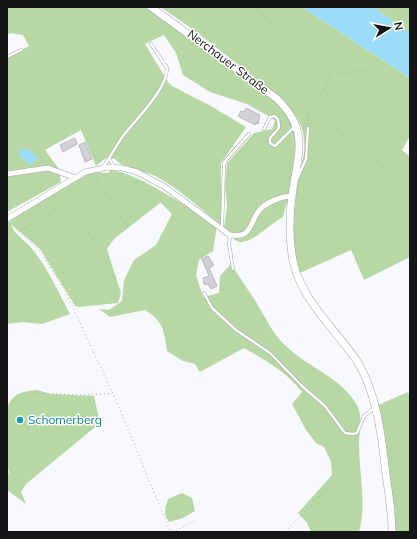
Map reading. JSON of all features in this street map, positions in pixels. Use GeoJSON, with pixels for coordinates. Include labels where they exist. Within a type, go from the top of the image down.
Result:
{"type":"FeatureCollection","features":[{"type":"Feature","properties":{"kind":"main road","name":"Nerchauer Straße"},"geometry":{"type":"LineString","coordinates":[[151,7],[276,98],[292,115],[297,125],[300,148],[292,196],[291,242],[296,272],[306,293],[357,363],[365,377],[374,408],[383,450],[392,532]]}},
{"type":"Feature","properties":{"kind":"street"},"geometry":{"type":"LineString","coordinates":[[7,219],[76,178],[91,170],[103,167],[114,167],[137,172],[155,181],[230,235],[237,236],[247,232],[259,211],[282,198],[292,196]]}},
{"type":"Feature","properties":{"kind":"street"},"geometry":{"type":"LineString","coordinates":[[7,174],[48,168],[76,178]]}},
{"type":"Feature","properties":{"kind":"lane"},"geometry":{"type":"LineString","coordinates":[[103,167],[134,122],[154,98],[166,76],[167,68],[151,44]]}},
{"type":"Feature","properties":{"kind":"lane"},"geometry":{"type":"LineString","coordinates":[[7,57],[20,50]]}},
{"type":"Feature","properties":{"kind":"lane"},"geometry":{"type":"LineString","coordinates":[[264,128],[270,117],[274,116],[278,119],[279,128],[270,138],[270,143],[275,146],[292,127],[297,125]]}},
{"type":"Feature","properties":{"kind":"lane"},"geometry":{"type":"LineString","coordinates":[[294,180],[298,178],[306,159],[308,128]]}},
{"type":"Feature","properties":{"kind":"lane"},"geometry":{"type":"LineString","coordinates":[[222,229],[224,222],[222,191],[224,164],[249,134]]}},
{"type":"Feature","properties":{"kind":"lane"},"geometry":{"type":"LineString","coordinates":[[109,158],[114,167]]}},
{"type":"Feature","properties":{"kind":"lane"},"geometry":{"type":"LineString","coordinates":[[230,235],[229,244],[233,269]]}},
{"type":"Feature","properties":{"kind":"lane"},"geometry":{"type":"LineString","coordinates":[[204,293],[212,308],[236,330],[270,353],[303,387],[325,406],[341,429],[348,434],[357,433],[364,416],[374,408]]}},
{"type":"Feature","properties":{"kind":"path"},"geometry":{"type":"LineString","coordinates":[[253,7],[308,53],[329,75]]}},
{"type":"Feature","properties":{"kind":"path"},"geometry":{"type":"LineString","coordinates":[[329,75],[376,69]]}},
{"type":"Feature","properties":{"kind":"path"},"geometry":{"type":"LineString","coordinates":[[308,128],[307,119],[310,111],[315,106],[327,85],[329,75]]}},
{"type":"Feature","properties":{"kind":"path"},"geometry":{"type":"LineString","coordinates":[[315,106],[320,116],[410,188]]}},
{"type":"Feature","properties":{"kind":"path"},"geometry":{"type":"LineString","coordinates":[[91,170],[129,230]]}},
{"type":"Feature","properties":{"kind":"path"},"geometry":{"type":"LineString","coordinates":[[20,232],[99,182]]}},
{"type":"Feature","properties":{"kind":"path"},"geometry":{"type":"LineString","coordinates":[[69,201],[108,263],[114,278],[115,295]]}},
{"type":"Feature","properties":{"kind":"path"},"geometry":{"type":"LineString","coordinates":[[43,217],[94,300]]}},
{"type":"Feature","properties":{"kind":"path"},"geometry":{"type":"LineString","coordinates":[[7,219],[39,250],[65,291],[113,393],[170,532],[195,521]]}},
{"type":"Feature","properties":{"kind":"path"},"geometry":{"type":"LineString","coordinates":[[16,395],[46,393],[94,396],[113,393]]}},
{"type":"Feature","properties":{"kind":"path"},"geometry":{"type":"LineString","coordinates":[[285,532],[330,486],[346,463],[357,433]]}},
{"type":"Feature","properties":{"kind":"green space"},"geometry":{"type":"Polygon","coordinates":[[[7,7],[145,7],[281,106],[298,133],[296,170],[283,217],[248,241],[242,242],[235,240],[224,227],[227,206],[225,186],[227,163],[254,133],[272,129],[275,120],[247,104],[210,92],[183,75],[176,53],[164,35],[145,44],[168,82],[172,86],[211,106],[246,127],[221,163],[221,225],[182,193],[152,174],[125,166],[115,159],[106,158],[96,166],[81,130],[45,150],[59,169],[61,182],[7,212],[7,58],[29,46],[23,35],[11,33],[7,35],[7,7]]]}},
{"type":"Feature","properties":{"kind":"green space"},"geometry":{"type":"Polygon","coordinates":[[[160,7],[302,7],[410,78],[410,136],[402,150],[410,157],[410,257],[364,280],[351,250],[300,273],[295,252],[292,220],[293,198],[304,153],[304,136],[300,124],[293,112],[274,93],[203,37],[160,7]]]}},
{"type":"Feature","properties":{"kind":"green space"},"geometry":{"type":"Polygon","coordinates":[[[373,7],[410,7],[410,33],[373,7]]]}},
{"type":"Feature","properties":{"kind":"green space"},"geometry":{"type":"Polygon","coordinates":[[[110,170],[123,173],[151,185],[217,226],[213,251],[199,260],[196,275],[203,297],[219,293],[220,276],[231,264],[274,332],[282,342],[296,354],[334,380],[351,396],[359,409],[360,414],[359,455],[363,499],[359,532],[311,532],[307,523],[298,513],[332,475],[331,462],[324,447],[316,443],[306,430],[292,404],[302,392],[290,378],[260,357],[244,348],[200,372],[195,364],[183,361],[167,351],[164,332],[160,323],[145,310],[110,317],[99,309],[109,310],[122,301],[124,280],[134,260],[156,245],[172,214],[158,200],[160,203],[114,239],[107,249],[121,293],[118,303],[79,307],[75,306],[40,249],[11,224],[17,235],[30,247],[44,265],[70,314],[42,324],[22,322],[7,324],[7,219],[11,223],[10,219],[26,208],[92,172],[109,173],[110,170]]]}},
{"type":"Feature","properties":{"kind":"green space"},"geometry":{"type":"Polygon","coordinates":[[[37,390],[51,394],[94,396],[100,423],[26,484],[21,492],[26,504],[7,490],[7,476],[9,472],[7,463],[7,409],[11,400],[18,394],[37,390]]]}},
{"type":"Feature","properties":{"kind":"green space"},"geometry":{"type":"Polygon","coordinates":[[[408,392],[410,398],[410,532],[394,532],[376,406],[408,392]]]}},
{"type":"Feature","properties":{"kind":"green space"},"geometry":{"type":"Polygon","coordinates":[[[182,493],[192,498],[195,511],[183,518],[169,522],[165,511],[168,499],[182,493]]]}},
{"type":"Feature","properties":{"kind":"water"},"geometry":{"type":"Polygon","coordinates":[[[302,7],[373,7],[410,33],[410,78],[302,7]]]}},
{"type":"Feature","properties":{"kind":"water"},"geometry":{"type":"Polygon","coordinates":[[[22,149],[28,149],[38,158],[31,165],[21,158],[19,153],[22,149]]]}},
{"type":"Feature","properties":{"kind":"building"},"geometry":{"type":"Polygon","coordinates":[[[246,108],[260,115],[258,124],[256,123],[255,125],[238,116],[241,111],[244,112],[246,108]]]}},
{"type":"Feature","properties":{"kind":"building"},"geometry":{"type":"Polygon","coordinates":[[[75,138],[77,144],[63,152],[60,145],[75,138]]]}},
{"type":"Feature","properties":{"kind":"building"},"geometry":{"type":"Polygon","coordinates":[[[85,142],[92,159],[85,162],[79,145],[85,142]]]}},
{"type":"Feature","properties":{"kind":"building"},"geometry":{"type":"Polygon","coordinates":[[[208,256],[214,265],[209,268],[217,286],[211,289],[209,285],[204,284],[203,278],[209,276],[202,259],[208,256]]]}},
{"type":"Feature","properties":{"kind":"place","name":"Schomerberg"},"geometry":{"type":"Point","coordinates":[20,420]}}]}
